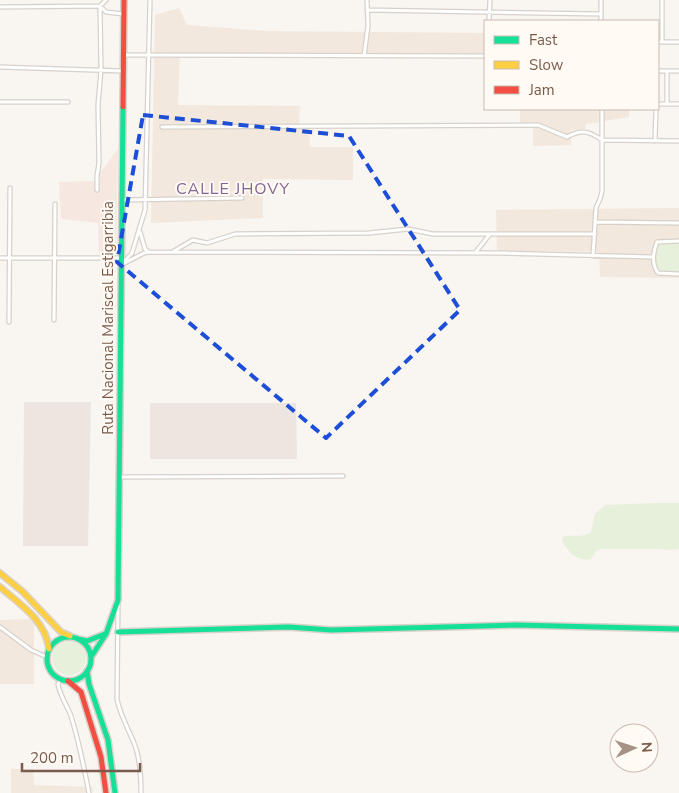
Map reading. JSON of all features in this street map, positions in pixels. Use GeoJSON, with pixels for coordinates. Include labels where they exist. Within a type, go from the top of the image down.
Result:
{"type":"FeatureCollection","features":[{"type":"Feature","properties":{"kind":"main road","name":"Ruta Nacional Mariscal Estigarribia"},"geometry":{"type":"LineString","coordinates":[[91,657],[106,634],[118,600],[124,0]]}},
{"type":"Feature","properties":{"kind":"main road"},"geometry":{"type":"LineString","coordinates":[[0,573],[23,592],[61,632],[71,637],[87,640],[106,634]]}},
{"type":"Feature","properties":{"kind":"main road"},"geometry":{"type":"LineString","coordinates":[[0,587],[26,608],[44,631],[49,642],[47,657],[51,671],[61,679],[68,681],[75,680],[87,671]]}},
{"type":"Feature","properties":{"kind":"main road"},"geometry":{"type":"LineString","coordinates":[[118,632],[289,627],[341,630],[516,625],[679,629]]}},
{"type":"Feature","properties":{"kind":"main road"},"geometry":{"type":"LineString","coordinates":[[49,650],[58,640],[71,637]]}},
{"type":"Feature","properties":{"kind":"main road"},"geometry":{"type":"LineString","coordinates":[[78,639],[85,643],[91,657],[87,671],[88,682],[103,723],[110,754],[115,793]]}},
{"type":"Feature","properties":{"kind":"main road"},"geometry":{"type":"LineString","coordinates":[[68,681],[81,692],[101,757],[106,793]]}},
{"type":"Feature","properties":{"kind":"street"},"geometry":{"type":"LineString","coordinates":[[0,6],[100,6],[106,0]]}},
{"type":"Feature","properties":{"kind":"street"},"geometry":{"type":"LineString","coordinates":[[121,265],[132,253],[145,210],[150,0]]}},
{"type":"Feature","properties":{"kind":"street"},"geometry":{"type":"LineString","coordinates":[[364,56],[367,0]]}},
{"type":"Feature","properties":{"kind":"street"},"geometry":{"type":"LineString","coordinates":[[489,20],[490,0]]}},
{"type":"Feature","properties":{"kind":"street"},"geometry":{"type":"LineString","coordinates":[[601,0],[601,20]]}},
{"type":"Feature","properties":{"kind":"street"},"geometry":{"type":"LineString","coordinates":[[662,0],[660,42],[679,42]]}},
{"type":"Feature","properties":{"kind":"street"},"geometry":{"type":"LineString","coordinates":[[100,6],[106,12],[124,14]]}},
{"type":"Feature","properties":{"kind":"street"},"geometry":{"type":"LineString","coordinates":[[97,190],[99,163],[98,105],[101,70],[100,6]]}},
{"type":"Feature","properties":{"kind":"street"},"geometry":{"type":"LineString","coordinates":[[367,10],[601,14]]}},
{"type":"Feature","properties":{"kind":"street"},"geometry":{"type":"LineString","coordinates":[[123,55],[484,56]]}},
{"type":"Feature","properties":{"kind":"street"},"geometry":{"type":"LineString","coordinates":[[0,67],[123,71]]}},
{"type":"Feature","properties":{"kind":"street"},"geometry":{"type":"LineString","coordinates":[[659,71],[679,71]]}},
{"type":"Feature","properties":{"kind":"street"},"geometry":{"type":"LineString","coordinates":[[667,71],[667,104]]}},
{"type":"Feature","properties":{"kind":"street"},"geometry":{"type":"LineString","coordinates":[[0,102],[68,102]]}},
{"type":"Feature","properties":{"kind":"street"},"geometry":{"type":"LineString","coordinates":[[659,104],[679,104]]}},
{"type":"Feature","properties":{"kind":"street"},"geometry":{"type":"LineString","coordinates":[[593,256],[596,208],[602,191],[602,110]]}},
{"type":"Feature","properties":{"kind":"street"},"geometry":{"type":"LineString","coordinates":[[655,141],[656,110]]}},
{"type":"Feature","properties":{"kind":"street"},"geometry":{"type":"LineString","coordinates":[[162,127],[538,125],[567,137],[575,132],[582,131],[592,133],[602,140],[679,141]]}},
{"type":"Feature","properties":{"kind":"street"},"geometry":{"type":"LineString","coordinates":[[9,322],[10,188]]}},
{"type":"Feature","properties":{"kind":"street"},"geometry":{"type":"LineString","coordinates":[[122,200],[242,198]]}},
{"type":"Feature","properties":{"kind":"street"},"geometry":{"type":"LineString","coordinates":[[54,320],[55,204]]}},
{"type":"Feature","properties":{"kind":"street"},"geometry":{"type":"LineString","coordinates":[[595,222],[679,223]]}},
{"type":"Feature","properties":{"kind":"street"},"geometry":{"type":"LineString","coordinates":[[173,252],[193,240],[207,243],[235,234],[369,233],[408,229],[433,234],[595,234]]}},
{"type":"Feature","properties":{"kind":"street"},"geometry":{"type":"LineString","coordinates":[[140,231],[145,249],[149,252]]}},
{"type":"Feature","properties":{"kind":"street"},"geometry":{"type":"LineString","coordinates":[[475,254],[490,234]]}},
{"type":"Feature","properties":{"kind":"street"},"geometry":{"type":"LineString","coordinates":[[679,241],[657,242],[653,257],[658,273],[679,274]]}},
{"type":"Feature","properties":{"kind":"street"},"geometry":{"type":"LineString","coordinates":[[121,265],[149,252],[653,257]]}},
{"type":"Feature","properties":{"kind":"street"},"geometry":{"type":"LineString","coordinates":[[0,258],[121,258]]}},
{"type":"Feature","properties":{"kind":"street"},"geometry":{"type":"LineString","coordinates":[[120,477],[343,476]]}},
{"type":"Feature","properties":{"kind":"street"},"geometry":{"type":"LineString","coordinates":[[118,600],[119,708],[135,744],[139,763],[141,793]]}},
{"type":"Feature","properties":{"kind":"street"},"geometry":{"type":"LineString","coordinates":[[0,627],[31,650],[47,657]]}},
{"type":"Feature","properties":{"kind":"street"},"geometry":{"type":"LineString","coordinates":[[61,679],[58,684],[70,714],[89,793]]}},
{"type":"Feature","properties":{"kind":"highlighted area"},"geometry":{"type":"Polygon","coordinates":[[[143,115],[349,136],[460,310],[326,438],[117,262],[143,115]]]}},
{"type":"Feature","properties":{"kind":"shaded area"},"geometry":{"type":"Polygon","coordinates":[[[179,8],[187,25],[265,31],[484,33],[484,53],[180,53],[178,105],[300,106],[299,128],[309,128],[310,147],[353,147],[353,180],[263,179],[263,218],[151,223],[155,15],[179,8]]]}},
{"type":"Feature","properties":{"kind":"shaded area"},"geometry":{"type":"Polygon","coordinates":[[[520,110],[629,110],[629,117],[586,124],[585,129],[571,130],[571,145],[533,146],[533,126],[520,124],[520,110]]]}},
{"type":"Feature","properties":{"kind":"shaded area"},"geometry":{"type":"Polygon","coordinates":[[[118,149],[116,253],[99,254],[98,223],[61,219],[59,182],[94,181],[118,149]]]}},
{"type":"Feature","properties":{"kind":"shaded area"},"geometry":{"type":"Polygon","coordinates":[[[679,208],[679,278],[600,277],[599,252],[497,251],[496,210],[679,208]]]}},
{"type":"Feature","properties":{"kind":"shaded area"},"geometry":{"type":"Polygon","coordinates":[[[24,402],[91,402],[88,546],[23,546],[24,402]]]}},
{"type":"Feature","properties":{"kind":"shaded area"},"geometry":{"type":"Polygon","coordinates":[[[150,403],[296,403],[297,459],[150,459],[150,403]]]}},
{"type":"Feature","properties":{"kind":"shaded area"},"geometry":{"type":"Polygon","coordinates":[[[34,619],[34,684],[0,684],[0,620],[34,619]]]}},
{"type":"Feature","properties":{"kind":"shaded area"},"geometry":{"type":"Polygon","coordinates":[[[11,769],[33,769],[34,785],[93,787],[92,793],[11,793],[11,769]]]}},
{"type":"Feature","properties":{"kind":"green space"},"geometry":{"type":"Polygon","coordinates":[[[659,243],[679,243],[679,271],[662,271],[657,267],[656,255],[659,243]]]}},
{"type":"Feature","properties":{"kind":"green space"},"geometry":{"type":"Polygon","coordinates":[[[679,503],[679,549],[600,549],[596,551],[591,559],[586,560],[577,558],[567,549],[562,541],[564,536],[581,536],[591,532],[595,514],[605,505],[679,503]]]}},
{"type":"Feature","properties":{"kind":"green space"},"geometry":{"type":"Polygon","coordinates":[[[69,641],[81,646],[86,658],[81,670],[69,675],[57,670],[52,658],[57,646],[69,641]]]}},
{"type":"Feature","properties":{"kind":"traffic: fast"},"geometry":{"type":"LineString","coordinates":[[91,657],[106,634],[118,600],[123,107]]}},
{"type":"Feature","properties":{"kind":"traffic: fast"},"geometry":{"type":"LineString","coordinates":[[118,632],[289,627],[331,630],[516,625],[679,629]]}},
{"type":"Feature","properties":{"kind":"traffic: fast"},"geometry":{"type":"LineString","coordinates":[[78,639],[87,641],[105,634]]}},
{"type":"Feature","properties":{"kind":"traffic: fast"},"geometry":{"type":"LineString","coordinates":[[69,637],[81,641],[87,647],[91,659],[87,671],[81,677],[69,681],[57,677],[51,671],[47,659],[51,647],[57,641],[69,637]]}},
{"type":"Feature","properties":{"kind":"traffic: fast"},"geometry":{"type":"LineString","coordinates":[[87,671],[89,684],[108,740],[115,793]]}},
{"type":"Feature","properties":{"kind":"traffic: slow"},"geometry":{"type":"LineString","coordinates":[[0,573],[23,592],[61,632],[70,636]]}},
{"type":"Feature","properties":{"kind":"traffic: slow"},"geometry":{"type":"LineString","coordinates":[[0,587],[31,614],[43,630],[49,649]]}},
{"type":"Feature","properties":{"kind":"traffic: jam"},"geometry":{"type":"LineString","coordinates":[[123,107],[124,0]]}},
{"type":"Feature","properties":{"kind":"traffic: jam"},"geometry":{"type":"LineString","coordinates":[[68,681],[81,692],[101,757],[106,793]]}},
{"type":"Feature","properties":{"kind":"district","name":"CALLE JHOVY"},"geometry":{"type":"Point","coordinates":[233,189]}}]}
